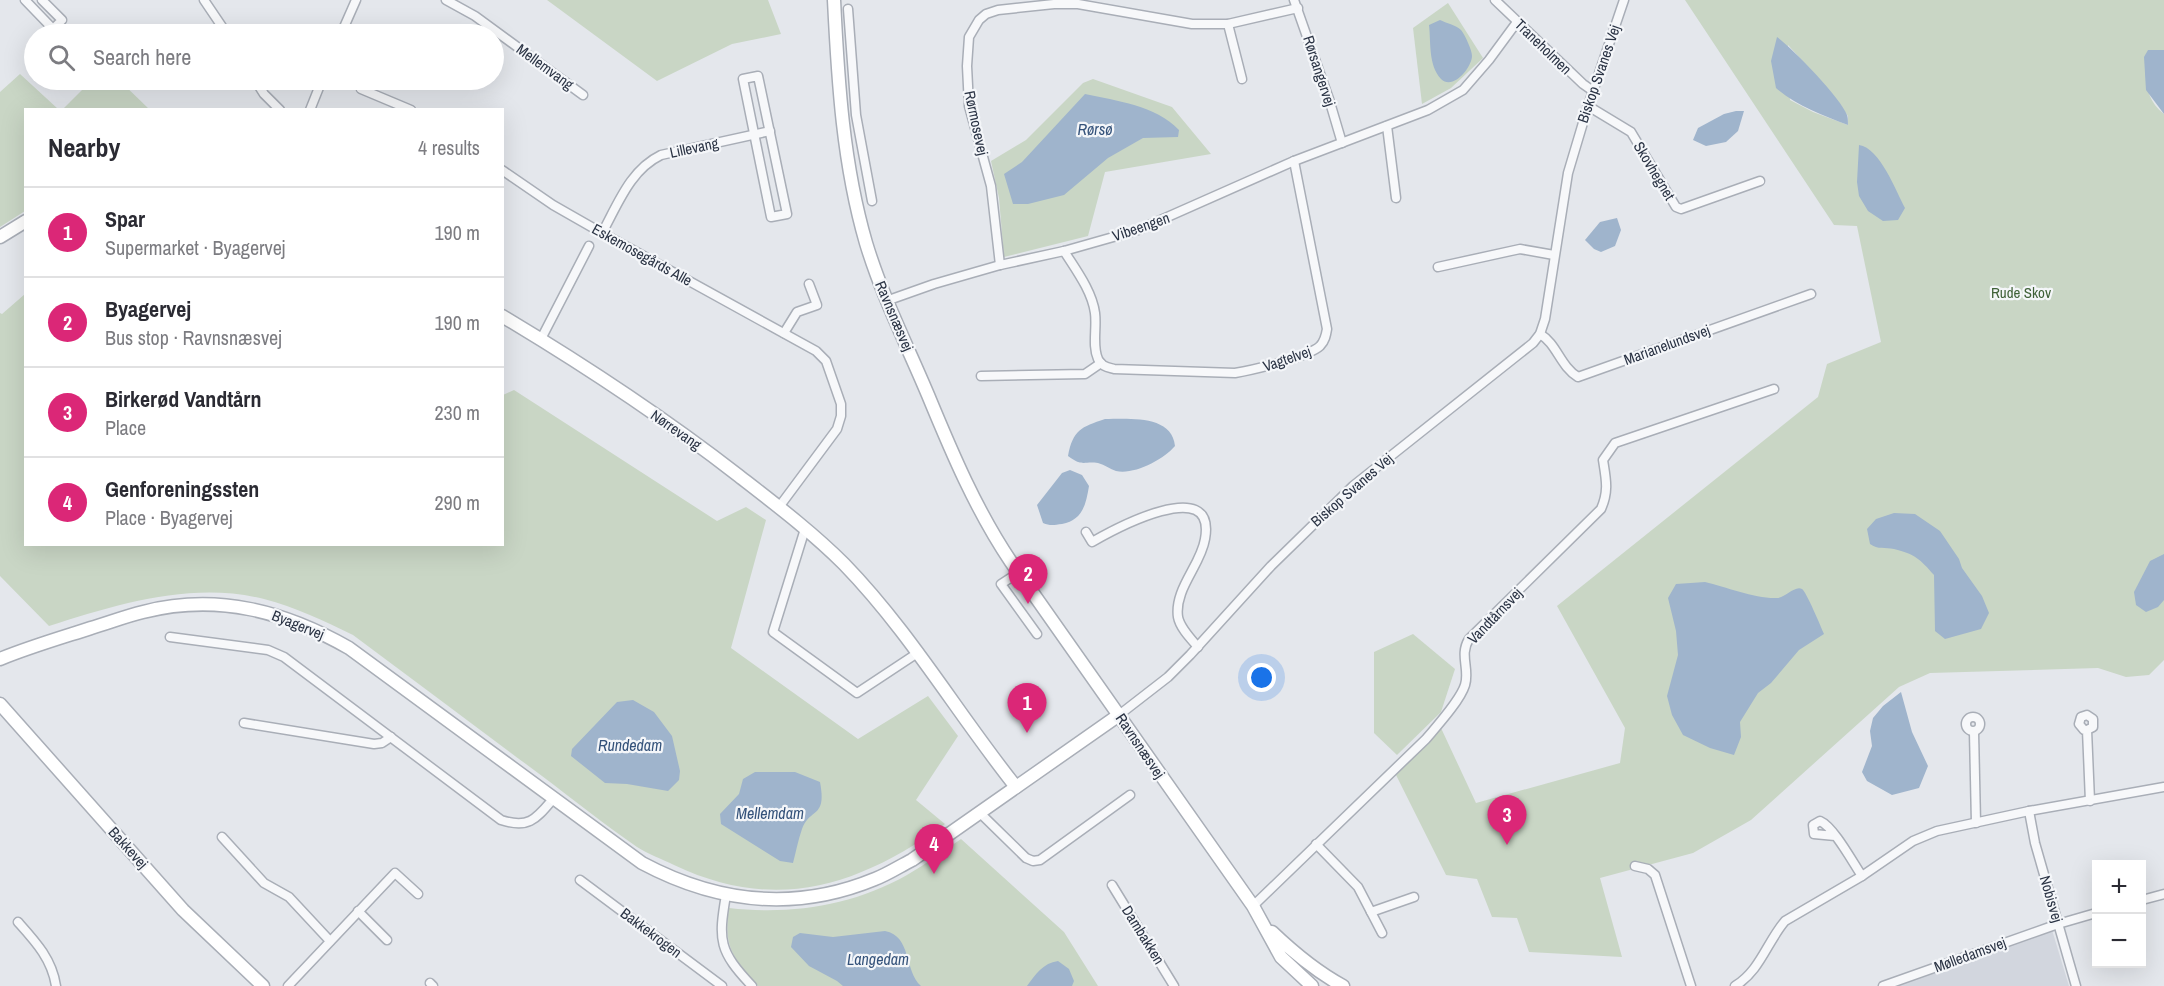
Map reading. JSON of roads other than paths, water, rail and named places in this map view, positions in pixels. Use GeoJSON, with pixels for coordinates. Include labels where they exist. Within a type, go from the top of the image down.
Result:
{"type":"FeatureCollection","features":[{"type":"Feature","properties":{"kind":"street"},"geometry":{"type":"LineString","coordinates":[[25,0],[49,24]]}},
{"type":"Feature","properties":{"kind":"street"},"geometry":{"type":"LineString","coordinates":[[42,0],[62,20],[58,24]]}},
{"type":"Feature","properties":{"kind":"street"},"geometry":{"type":"LineString","coordinates":[[204,0],[220,24]]}},
{"type":"Feature","properties":{"kind":"street"},"geometry":{"type":"LineString","coordinates":[[345,24],[356,0]]}},
{"type":"Feature","properties":{"kind":"street","name":"Mellemvang"},"geometry":{"type":"LineString","coordinates":[[446,0],[486,24]]}},
{"type":"Feature","properties":{"kind":"street","name":"Ravnsnæsvej"},"geometry":{"type":"LineString","coordinates":[[834,0],[845,150],[866,244],[886,301],[959,470],[994,537],[1018,573],[1253,906],[1281,957],[1312,986]]}},
{"type":"Feature","properties":{"kind":"street","name":"Traneholmen"},"geometry":{"type":"LineString","coordinates":[[1495,0],[1593,91]]}},
{"type":"Feature","properties":{"kind":"street","name":"Biskop Svanes Vej"},"geometry":{"type":"LineString","coordinates":[[1119,715],[1168,677],[1271,566],[1353,486],[1533,343],[1540,334],[1545,319],[1568,173],[1624,0]]}},
{"type":"Feature","properties":{"kind":"street","name":"Rørmosevej"},"geometry":{"type":"LineString","coordinates":[[1000,265],[991,186],[969,106],[966,66],[969,37],[979,20],[986,14],[998,10],[1053,4],[1078,4],[1192,24],[1228,24],[1296,4]]}},
{"type":"Feature","properties":{"kind":"street","name":"Rørsangervej"},"geometry":{"type":"LineString","coordinates":[[1296,4],[1342,143]]}},
{"type":"Feature","properties":{"kind":"street"},"geometry":{"type":"LineString","coordinates":[[848,9],[856,115],[872,201]]}},
{"type":"Feature","properties":{"kind":"street","name":"Vibeengen"},"geometry":{"type":"LineString","coordinates":[[886,301],[1000,265],[1138,230],[1294,161],[1428,110],[1462,90],[1489,60],[1517,22]]}},
{"type":"Feature","properties":{"kind":"street"},"geometry":{"type":"LineString","coordinates":[[1228,24],[1242,79]]}},
{"type":"Feature","properties":{"kind":"street"},"geometry":{"type":"LineString","coordinates":[[836,37],[851,36]]}},
{"type":"Feature","properties":{"kind":"street","name":"Mellemvang"},"geometry":{"type":"LineString","coordinates":[[504,37],[583,95]]}},
{"type":"Feature","properties":{"kind":"street"},"geometry":{"type":"LineString","coordinates":[[758,76],[787,214],[771,217],[754,135],[743,79],[758,76]]}},
{"type":"Feature","properties":{"kind":"street"},"geometry":{"type":"LineString","coordinates":[[261,90],[278,108]]}},
{"type":"Feature","properties":{"kind":"street"},"geometry":{"type":"LineString","coordinates":[[311,108],[318,90]]}},
{"type":"Feature","properties":{"kind":"street"},"geometry":{"type":"LineString","coordinates":[[366,90],[406,108]]}},
{"type":"Feature","properties":{"kind":"street","name":"Skovhegnet"},"geometry":{"type":"LineString","coordinates":[[1588,106],[1631,132],[1676,207],[1681,208],[1760,181]]}},
{"type":"Feature","properties":{"kind":"street"},"geometry":{"type":"LineString","coordinates":[[1387,126],[1396,198]]}},
{"type":"Feature","properties":{"kind":"street","name":"Lillevang"},"geometry":{"type":"LineString","coordinates":[[602,233],[632,178],[650,160],[661,155],[770,131]]}},
{"type":"Feature","properties":{"kind":"street","name":"Vagtelvej"},"geometry":{"type":"LineString","coordinates":[[1101,363],[1113,369],[1235,373],[1254,370],[1315,350],[1322,344],[1327,329],[1294,161]]}},
{"type":"Feature","properties":{"kind":"street","name":"Eskemosegårds Alle"},"geometry":{"type":"LineString","coordinates":[[504,171],[553,205],[816,351],[826,361],[841,404],[842,416],[837,429],[779,507]]}},
{"type":"Feature","properties":{"kind":"street"},"geometry":{"type":"LineString","coordinates":[[0,237],[24,222]]}},
{"type":"Feature","properties":{"kind":"street"},"geometry":{"type":"LineString","coordinates":[[541,339],[589,246]]}},
{"type":"Feature","properties":{"kind":"street"},"geometry":{"type":"LineString","coordinates":[[1438,267],[1520,249],[1554,255]]}},
{"type":"Feature","properties":{"kind":"street"},"geometry":{"type":"LineString","coordinates":[[981,376],[1085,374],[1101,363],[1096,351],[1096,315],[1093,302],[1064,250]]}},
{"type":"Feature","properties":{"kind":"street"},"geometry":{"type":"LineString","coordinates":[[784,333],[797,312],[817,305],[809,284]]}},
{"type":"Feature","properties":{"kind":"street","name":"Marianelundsvej"},"geometry":{"type":"LineString","coordinates":[[1540,334],[1550,340],[1568,371],[1578,377],[1811,294]]}},
{"type":"Feature","properties":{"kind":"street","name":"Nørrevang"},"geometry":{"type":"LineString","coordinates":[[504,317],[650,411],[779,507],[843,563],[919,652],[1016,787]]}},
{"type":"Feature","properties":{"kind":"street","name":"Vandtårnsvej"},"geometry":{"type":"LineString","coordinates":[[1253,906],[1426,739],[1439,723],[1465,685],[1463,653],[1469,639],[1601,509],[1608,485],[1602,460],[1615,443],[1774,389]]}},
{"type":"Feature","properties":{"kind":"street"},"geometry":{"type":"LineString","coordinates":[[1086,532],[1092,542],[1113,529],[1140,517],[1180,507],[1189,508],[1202,517],[1206,527],[1205,540],[1178,606],[1180,624],[1198,647]]}},
{"type":"Feature","properties":{"kind":"street"},"geometry":{"type":"LineString","coordinates":[[805,529],[773,632],[857,693],[919,652]]}},
{"type":"Feature","properties":{"kind":"street"},"geometry":{"type":"LineString","coordinates":[[1018,573],[1001,584],[1037,634]]}},
{"type":"Feature","properties":{"kind":"street","name":"Byagervej"},"geometry":{"type":"LineString","coordinates":[[0,659],[140,613],[178,606],[213,605],[245,608],[299,622],[349,648],[642,863],[668,877],[694,887],[726,895],[789,900],[845,889],[876,879],[912,860],[1119,715]]}},
{"type":"Feature","properties":{"kind":"street"},"geometry":{"type":"LineString","coordinates":[[170,637],[268,650],[284,657],[501,820],[513,824],[524,824],[536,819],[553,799]]}},
{"type":"Feature","properties":{"kind":"street","name":"Bakkevej"},"geometry":{"type":"LineString","coordinates":[[0,704],[183,910],[263,986]]}},
{"type":"Feature","properties":{"kind":"street"},"geometry":{"type":"LineString","coordinates":[[244,723],[374,744],[382,743],[391,737]]}},
{"type":"Feature","properties":{"kind":"street"},"geometry":{"type":"LineString","coordinates":[[2087,730],[2090,801]]}},
{"type":"Feature","properties":{"kind":"street"},"geometry":{"type":"LineString","coordinates":[[1974,732],[1976,823]]}},
{"type":"Feature","properties":{"kind":"street"},"geometry":{"type":"LineString","coordinates":[[1736,986],[1748,977],[1758,964],[1785,921],[1862,876],[1913,841],[1937,831],[2029,811],[2164,787]]}},
{"type":"Feature","properties":{"kind":"street"},"geometry":{"type":"LineString","coordinates":[[979,812],[1026,858],[1033,861],[1040,860],[1130,795]]}},
{"type":"Feature","properties":{"kind":"street","name":"Nobisvej"},"geometry":{"type":"LineString","coordinates":[[2029,811],[2035,843],[2076,986]]}},
{"type":"Feature","properties":{"kind":"street"},"geometry":{"type":"LineString","coordinates":[[1834,836],[1862,876]]}},
{"type":"Feature","properties":{"kind":"street"},"geometry":{"type":"LineString","coordinates":[[222,837],[264,883],[289,897],[330,941]]}},
{"type":"Feature","properties":{"kind":"street"},"geometry":{"type":"LineString","coordinates":[[1316,844],[1358,887],[1382,933]]}},
{"type":"Feature","properties":{"kind":"street"},"geometry":{"type":"LineString","coordinates":[[1635,866],[1648,869],[1655,875],[1691,986]]}},
{"type":"Feature","properties":{"kind":"street"},"geometry":{"type":"LineString","coordinates":[[288,986],[394,873],[418,894]]}},
{"type":"Feature","properties":{"kind":"street","name":"Bakkekrogen"},"geometry":{"type":"LineString","coordinates":[[580,880],[722,986]]}},
{"type":"Feature","properties":{"kind":"street","name":"Dambakken"},"geometry":{"type":"LineString","coordinates":[[1112,885],[1174,986]]}},
{"type":"Feature","properties":{"kind":"street"},"geometry":{"type":"LineString","coordinates":[[2146,899],[2164,894]]}},
{"type":"Feature","properties":{"kind":"street"},"geometry":{"type":"LineString","coordinates":[[726,895],[721,927],[722,942],[727,956],[752,986]]}},
{"type":"Feature","properties":{"kind":"street"},"geometry":{"type":"LineString","coordinates":[[1371,912],[1414,897]]}},
{"type":"Feature","properties":{"kind":"street"},"geometry":{"type":"LineString","coordinates":[[358,911],[387,940]]}},
{"type":"Feature","properties":{"kind":"street","name":"Mølledamsvej"},"geometry":{"type":"LineString","coordinates":[[1883,986],[2058,924],[2093,914]]}},
{"type":"Feature","properties":{"kind":"street","name":"Ravnsnæsvej"},"geometry":{"type":"LineString","coordinates":[[1261,920],[1289,949],[1334,984]]}},
{"type":"Feature","properties":{"kind":"street"},"geometry":{"type":"LineString","coordinates":[[18,922],[44,951],[51,965],[56,986]]}},
{"type":"Feature","properties":{"kind":"water"},"geometry":{"type":"Polygon","coordinates":[[[1440,20],[1461,30],[1472,53],[1469,66],[1461,76],[1451,82],[1441,79],[1432,60],[1429,25],[1440,20]]]}},
{"type":"Feature","properties":{"kind":"water"},"geometry":{"type":"Polygon","coordinates":[[[1777,37],[1836,97],[1847,115],[1848,125],[1801,105],[1776,88],[1771,61],[1777,37]]]}},
{"type":"Feature","properties":{"kind":"water"},"geometry":{"type":"Polygon","coordinates":[[[2148,50],[2164,50],[2164,114],[2146,90],[2144,57],[2148,50]]]}},
{"type":"Feature","properties":{"kind":"water","name":"Rørsø"},"geometry":{"type":"Polygon","coordinates":[[[1085,94],[1147,109],[1179,130],[1178,137],[1143,138],[1108,158],[1064,195],[1028,204],[1013,204],[1004,174],[1022,162],[1085,94]]]}},
{"type":"Feature","properties":{"kind":"water"},"geometry":{"type":"Polygon","coordinates":[[[1744,111],[1738,131],[1726,142],[1706,146],[1693,140],[1698,128],[1724,114],[1744,111]]]}},
{"type":"Feature","properties":{"kind":"water"},"geometry":{"type":"Polygon","coordinates":[[[1859,145],[1874,154],[1892,181],[1905,208],[1898,220],[1883,221],[1868,211],[1859,196],[1857,182],[1859,145]]]}},
{"type":"Feature","properties":{"kind":"water"},"geometry":{"type":"Polygon","coordinates":[[[1617,218],[1621,230],[1615,246],[1601,252],[1585,240],[1600,222],[1617,218]]]}},
{"type":"Feature","properties":{"kind":"water"},"geometry":{"type":"Polygon","coordinates":[[[1105,419],[1137,419],[1158,424],[1172,436],[1175,446],[1148,465],[1123,472],[1098,463],[1080,463],[1068,456],[1073,440],[1079,431],[1105,419]]]}},
{"type":"Feature","properties":{"kind":"water"},"geometry":{"type":"Polygon","coordinates":[[[1070,470],[1082,475],[1089,486],[1082,510],[1075,519],[1069,522],[1054,525],[1043,523],[1037,505],[1062,473],[1070,470]]]}},
{"type":"Feature","properties":{"kind":"water"},"geometry":{"type":"Polygon","coordinates":[[[1894,513],[1915,514],[1940,531],[1982,596],[1989,613],[1981,629],[1945,639],[1935,631],[1934,575],[1912,555],[1870,544],[1867,529],[1876,519],[1894,513]]]}},
{"type":"Feature","properties":{"kind":"water"},"geometry":{"type":"Polygon","coordinates":[[[2164,554],[2164,600],[2158,607],[2146,612],[2136,605],[2134,592],[2150,561],[2164,554]]]}},
{"type":"Feature","properties":{"kind":"water"},"geometry":{"type":"Polygon","coordinates":[[[1705,582],[1769,598],[1777,598],[1796,589],[1802,589],[1824,634],[1799,650],[1771,683],[1758,693],[1740,722],[1741,737],[1734,755],[1710,748],[1683,735],[1672,715],[1667,696],[1678,655],[1676,631],[1668,598],[1676,584],[1705,582]]]}},
{"type":"Feature","properties":{"kind":"water"},"geometry":{"type":"Polygon","coordinates":[[[1901,692],[1912,732],[1928,766],[1919,788],[1892,795],[1867,781],[1862,772],[1872,746],[1870,731],[1873,718],[1883,706],[1901,692]]]}},
{"type":"Feature","properties":{"kind":"water","name":"Rundedam"},"geometry":{"type":"Polygon","coordinates":[[[633,700],[654,712],[672,736],[680,771],[679,780],[668,791],[605,783],[571,756],[572,749],[617,702],[633,700]]]}},
{"type":"Feature","properties":{"kind":"water","name":"Mellemdam"},"geometry":{"type":"Polygon","coordinates":[[[755,772],[795,772],[820,782],[821,802],[817,811],[805,822],[793,863],[780,861],[721,824],[720,814],[739,794],[743,779],[755,772]]]}},
{"type":"Feature","properties":{"kind":"water","name":"Langedam"},"geometry":{"type":"Polygon","coordinates":[[[885,931],[894,934],[900,940],[912,972],[921,986],[843,986],[809,966],[791,947],[793,937],[800,933],[833,937],[885,931]]]}},
{"type":"Feature","properties":{"kind":"water"},"geometry":{"type":"Polygon","coordinates":[[[1058,961],[1069,969],[1074,981],[1072,986],[1027,986],[1044,967],[1058,961]]]}},
{"type":"Feature","properties":{"kind":"place","name":"Byagervej"},"geometry":{"type":"Point","coordinates":[1028,604]}},
{"type":"Feature","properties":{"kind":"place","name":"Spar"},"geometry":{"type":"Point","coordinates":[1027,733]}},
{"type":"Feature","properties":{"kind":"place","name":"Birkerød Vandtårn"},"geometry":{"type":"Point","coordinates":[1507,845]}},
{"type":"Feature","properties":{"kind":"place","name":"Genforeningssten"},"geometry":{"type":"Point","coordinates":[934,874]}},
{"type":"Feature","properties":{"kind":"park label","name":"Rude Skov"},"geometry":{"type":"Point","coordinates":[2021,293]}}]}
